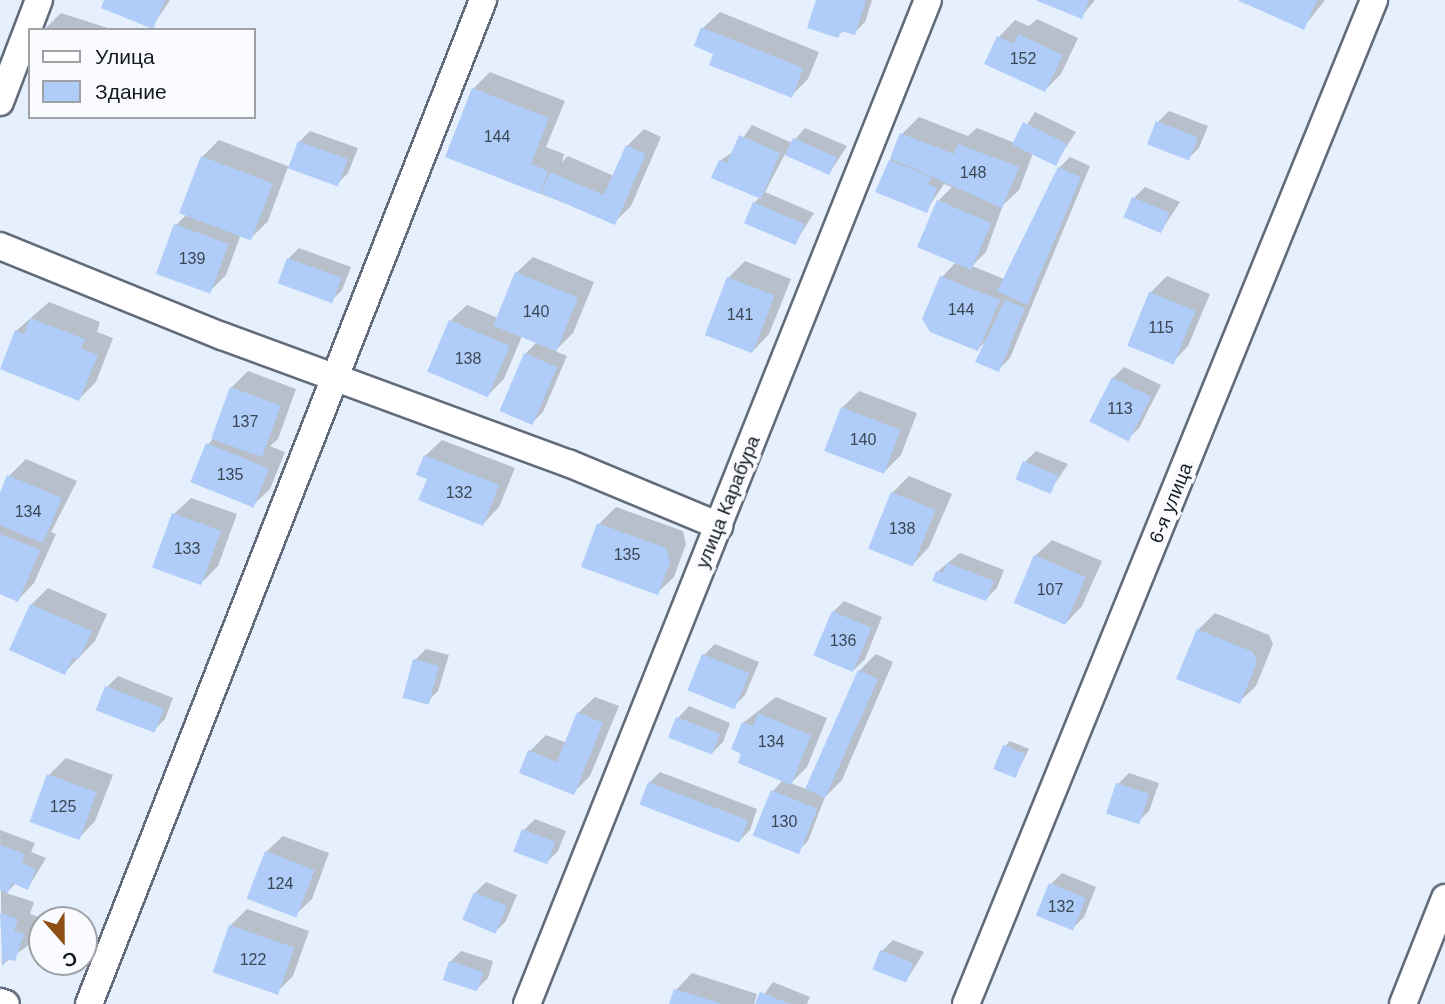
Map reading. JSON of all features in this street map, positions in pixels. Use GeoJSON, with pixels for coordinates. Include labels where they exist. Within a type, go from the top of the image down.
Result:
{"type":"FeatureCollection","features":[{"type":"Feature","properties":{"kind":"street"},"geometry":{"type":"LineString","coordinates":[[28,28],[39,0]]}},
{"type":"Feature","properties":{"kind":"street"},"geometry":{"type":"LineString","coordinates":[[89,1004],[483,0]]}},
{"type":"Feature","properties":{"kind":"street","name":"улица Карабура"},"geometry":{"type":"LineString","coordinates":[[527,1004],[928,0]]}},
{"type":"Feature","properties":{"kind":"street","name":"6-я улица"},"geometry":{"type":"LineString","coordinates":[[966,1004],[1374,0]]}},
{"type":"Feature","properties":{"kind":"street"},"geometry":{"type":"LineString","coordinates":[[0,102],[28,29]]}},
{"type":"Feature","properties":{"kind":"street"},"geometry":{"type":"LineString","coordinates":[[0,246],[222,336],[568,463],[719,526]]}},
{"type":"Feature","properties":{"kind":"street"},"geometry":{"type":"LineString","coordinates":[[1403,1004],[1445,898]]}},
{"type":"Feature","properties":{"kind":"street"},"geometry":{"type":"LineString","coordinates":[[0,1002],[6,1004]]}},
{"type":"Feature","properties":{"kind":"building"},"geometry":{"type":"Polygon","coordinates":[[[104,0],[165,0],[153,28],[101,8],[104,0]]]}},
{"type":"Feature","properties":{"kind":"building"},"geometry":{"type":"Polygon","coordinates":[[[816,0],[866,0],[855,35],[841,31],[838,38],[807,28],[816,0]]]}},
{"type":"Feature","properties":{"kind":"building"},"geometry":{"type":"Polygon","coordinates":[[[1035,0],[1089,0],[1082,19],[1035,0]]]}},
{"type":"Feature","properties":{"kind":"building"},"geometry":{"type":"Polygon","coordinates":[[[1238,0],[1317,0],[1304,30],[1238,0]]]}},
{"type":"Feature","properties":{"kind":"building"},"geometry":{"type":"Polygon","coordinates":[[[701,27],[803,68],[792,98],[709,65],[713,54],[694,46],[701,27]]]}},
{"type":"Feature","properties":{"kind":"building"},"geometry":{"type":"Polygon","coordinates":[[[1018,34],[1063,55],[1045,92],[984,64],[997,36],[1014,44],[1018,34]]]}},
{"type":"Feature","properties":{"kind":"building"},"geometry":{"type":"Polygon","coordinates":[[[472,88],[549,118],[531,164],[548,171],[540,194],[445,157],[472,88]]]}},
{"type":"Feature","properties":{"kind":"building"},"geometry":{"type":"Polygon","coordinates":[[[1156,121],[1198,137],[1189,160],[1147,144],[1156,121]]]}},
{"type":"Feature","properties":{"kind":"building"},"geometry":{"type":"Polygon","coordinates":[[[1023,122],[1067,143],[1056,166],[1012,144],[1023,122]]]}},
{"type":"Feature","properties":{"kind":"building"},"geometry":{"type":"Polygon","coordinates":[[[900,133],[954,154],[958,144],[1019,167],[1002,208],[890,158],[900,133]]]}},
{"type":"Feature","properties":{"kind":"building"},"geometry":{"type":"Polygon","coordinates":[[[739,135],[780,153],[761,199],[711,178],[719,160],[727,163],[739,135]]]}},
{"type":"Feature","properties":{"kind":"building"},"geometry":{"type":"Polygon","coordinates":[[[793,138],[837,158],[829,175],[785,155],[793,138]]]}},
{"type":"Feature","properties":{"kind":"building"},"geometry":{"type":"Polygon","coordinates":[[[298,141],[348,159],[338,186],[288,168],[298,141]]]}},
{"type":"Feature","properties":{"kind":"building"},"geometry":{"type":"Polygon","coordinates":[[[626,145],[646,154],[615,225],[541,193],[550,172],[604,195],[626,145]]]}},
{"type":"Feature","properties":{"kind":"building"},"geometry":{"type":"Polygon","coordinates":[[[201,156],[273,184],[251,241],[179,213],[201,156]]]}},
{"type":"Feature","properties":{"kind":"building"},"geometry":{"type":"Polygon","coordinates":[[[889,160],[931,177],[928,184],[937,188],[927,213],[875,192],[889,160]]]}},
{"type":"Feature","properties":{"kind":"building"},"geometry":{"type":"Polygon","coordinates":[[[1058,167],[1081,177],[1027,305],[997,291],[1058,167]]]}},
{"type":"Feature","properties":{"kind":"building"},"geometry":{"type":"Polygon","coordinates":[[[1132,197],[1170,213],[1161,233],[1123,217],[1132,197]]]}},
{"type":"Feature","properties":{"kind":"building"},"geometry":{"type":"Polygon","coordinates":[[[937,200],[991,223],[971,270],[917,247],[937,200]]]}},
{"type":"Feature","properties":{"kind":"building"},"geometry":{"type":"Polygon","coordinates":[[[753,202],[805,224],[796,245],[744,223],[753,202]]]}},
{"type":"Feature","properties":{"kind":"building"},"geometry":{"type":"Polygon","coordinates":[[[174,224],[229,244],[210,294],[156,274],[174,224]]]}},
{"type":"Feature","properties":{"kind":"building"},"geometry":{"type":"Polygon","coordinates":[[[287,258],[342,278],[332,303],[278,283],[287,258]]]}},
{"type":"Feature","properties":{"kind":"building"},"geometry":{"type":"Polygon","coordinates":[[[515,272],[578,297],[556,351],[493,326],[515,272]]]}},
{"type":"Feature","properties":{"kind":"building"},"geometry":{"type":"Polygon","coordinates":[[[940,276],[1000,300],[978,351],[930,332],[922,319],[940,276]]]}},
{"type":"Feature","properties":{"kind":"building"},"geometry":{"type":"Polygon","coordinates":[[[727,277],[775,295],[752,353],[705,335],[727,277]]]}},
{"type":"Feature","properties":{"kind":"building"},"geometry":{"type":"Polygon","coordinates":[[[1149,292],[1195,311],[1174,365],[1127,346],[1149,292]]]}},
{"type":"Feature","properties":{"kind":"building"},"geometry":{"type":"Polygon","coordinates":[[[1005,300],[1025,308],[999,372],[975,362],[1005,300]]]}},
{"type":"Feature","properties":{"kind":"building"},"geometry":{"type":"Polygon","coordinates":[[[30,318],[85,339],[81,348],[98,355],[79,401],[0,369],[15,330],[24,334],[30,318]]]}},
{"type":"Feature","properties":{"kind":"building"},"geometry":{"type":"Polygon","coordinates":[[[449,320],[510,346],[488,397],[427,372],[449,320]]]}},
{"type":"Feature","properties":{"kind":"building"},"geometry":{"type":"Polygon","coordinates":[[[524,353],[557,367],[533,425],[499,411],[524,353]]]}},
{"type":"Feature","properties":{"kind":"building"},"geometry":{"type":"Polygon","coordinates":[[[1112,377],[1151,397],[1129,442],[1089,422],[1112,377]]]}},
{"type":"Feature","properties":{"kind":"building"},"geometry":{"type":"Polygon","coordinates":[[[230,387],[281,405],[262,457],[211,439],[230,387]]]}},
{"type":"Feature","properties":{"kind":"building"},"geometry":{"type":"Polygon","coordinates":[[[841,407],[901,430],[884,474],[824,451],[841,407]]]}},
{"type":"Feature","properties":{"kind":"building"},"geometry":{"type":"Polygon","coordinates":[[[206,443],[269,468],[253,507],[190,482],[206,443]]]}},
{"type":"Feature","properties":{"kind":"building"},"geometry":{"type":"Polygon","coordinates":[[[424,455],[499,485],[483,526],[418,500],[427,479],[416,475],[424,455]]]}},
{"type":"Feature","properties":{"kind":"building"},"geometry":{"type":"Polygon","coordinates":[[[1023,461],[1058,475],[1051,494],[1016,480],[1023,461]]]}},
{"type":"Feature","properties":{"kind":"building"},"geometry":{"type":"Polygon","coordinates":[[[7,475],[62,498],[43,543],[0,525],[0,493],[7,475]]]}},
{"type":"Feature","properties":{"kind":"building"},"geometry":{"type":"Polygon","coordinates":[[[891,492],[936,510],[913,567],[868,549],[891,492]]]}},
{"type":"Feature","properties":{"kind":"building"},"geometry":{"type":"Polygon","coordinates":[[[172,513],[221,531],[201,585],[152,568],[172,513]]]}},
{"type":"Feature","properties":{"kind":"building"},"geometry":{"type":"Polygon","coordinates":[[[597,523],[666,548],[670,562],[658,595],[581,567],[597,523]]]}},
{"type":"Feature","properties":{"kind":"building"},"geometry":{"type":"Polygon","coordinates":[[[0,534],[40,550],[18,602],[0,594],[0,534]]]}},
{"type":"Feature","properties":{"kind":"building"},"geometry":{"type":"Polygon","coordinates":[[[1034,555],[1086,577],[1065,625],[1014,603],[1034,555]]]}},
{"type":"Feature","properties":{"kind":"building"},"geometry":{"type":"Polygon","coordinates":[[[947,563],[994,581],[986,601],[932,581],[936,571],[943,573],[947,563]]]}},
{"type":"Feature","properties":{"kind":"building"},"geometry":{"type":"Polygon","coordinates":[[[30,604],[92,631],[79,659],[73,657],[65,675],[9,650],[30,604]]]}},
{"type":"Feature","properties":{"kind":"building"},"geometry":{"type":"Polygon","coordinates":[[[832,611],[872,628],[853,672],[813,655],[832,611]]]}},
{"type":"Feature","properties":{"kind":"building"},"geometry":{"type":"Polygon","coordinates":[[[1197,629],[1253,652],[1257,662],[1240,704],[1176,679],[1197,629]]]}},
{"type":"Feature","properties":{"kind":"building"},"geometry":{"type":"Polygon","coordinates":[[[702,654],[749,673],[735,709],[687,690],[702,654]]]}},
{"type":"Feature","properties":{"kind":"building"},"geometry":{"type":"Polygon","coordinates":[[[413,659],[439,666],[429,705],[403,698],[413,659]]]}},
{"type":"Feature","properties":{"kind":"building"},"geometry":{"type":"Polygon","coordinates":[[[858,670],[878,679],[825,798],[805,789],[858,670]]]}},
{"type":"Feature","properties":{"kind":"building"},"geometry":{"type":"Polygon","coordinates":[[[105,686],[164,709],[154,733],[96,710],[105,686]]]}},
{"type":"Feature","properties":{"kind":"building"},"geometry":{"type":"Polygon","coordinates":[[[577,712],[603,723],[574,795],[519,773],[528,750],[557,762],[577,712]]]}},
{"type":"Feature","properties":{"kind":"building"},"geometry":{"type":"Polygon","coordinates":[[[758,713],[811,735],[791,785],[738,763],[741,754],[731,749],[742,722],[753,726],[758,713]]]}},
{"type":"Feature","properties":{"kind":"building"},"geometry":{"type":"Polygon","coordinates":[[[676,717],[720,734],[712,754],[668,738],[676,717]]]}},
{"type":"Feature","properties":{"kind":"building"},"geometry":{"type":"Polygon","coordinates":[[[1003,745],[1025,754],[1016,778],[993,769],[1003,745]]]}},
{"type":"Feature","properties":{"kind":"building"},"geometry":{"type":"Polygon","coordinates":[[[47,774],[97,792],[79,840],[30,822],[47,774]]]}},
{"type":"Feature","properties":{"kind":"building"},"geometry":{"type":"Polygon","coordinates":[[[648,782],[748,820],[739,843],[639,804],[648,782]]]}},
{"type":"Feature","properties":{"kind":"building"},"geometry":{"type":"Polygon","coordinates":[[[1116,783],[1149,794],[1139,824],[1106,813],[1116,783]]]}},
{"type":"Feature","properties":{"kind":"building"},"geometry":{"type":"Polygon","coordinates":[[[771,790],[817,809],[799,854],[753,835],[771,790]]]}},
{"type":"Feature","properties":{"kind":"building"},"geometry":{"type":"Polygon","coordinates":[[[522,829],[556,842],[547,864],[513,851],[522,829]]]}},
{"type":"Feature","properties":{"kind":"building"},"geometry":{"type":"Polygon","coordinates":[[[0,845],[25,854],[22,863],[36,869],[28,890],[12,883],[8,893],[0,890],[0,845]]]}},
{"type":"Feature","properties":{"kind":"building"},"geometry":{"type":"Polygon","coordinates":[[[265,851],[314,870],[296,918],[247,899],[265,851]]]}},
{"type":"Feature","properties":{"kind":"building"},"geometry":{"type":"Polygon","coordinates":[[[1049,883],[1086,898],[1073,930],[1036,915],[1049,883]]]}},
{"type":"Feature","properties":{"kind":"building"},"geometry":{"type":"Polygon","coordinates":[[[474,892],[507,906],[495,934],[462,920],[474,892]]]}},
{"type":"Feature","properties":{"kind":"building"},"geometry":{"type":"Polygon","coordinates":[[[0,913],[18,919],[14,931],[24,934],[15,961],[6,959],[3,967],[0,913]]]}},
{"type":"Feature","properties":{"kind":"building"},"geometry":{"type":"Polygon","coordinates":[[[229,925],[294,947],[278,995],[213,972],[229,925]]]}},
{"type":"Feature","properties":{"kind":"building"},"geometry":{"type":"Polygon","coordinates":[[[880,950],[914,963],[906,983],[872,970],[880,950]]]}},
{"type":"Feature","properties":{"kind":"building"},"geometry":{"type":"Polygon","coordinates":[[[449,961],[483,972],[477,991],[443,980],[449,961]]]}},
{"type":"Feature","properties":{"kind":"building"},"geometry":{"type":"Polygon","coordinates":[[[674,989],[720,1003],[720,1004],[669,1004],[674,989]]]}},
{"type":"Feature","properties":{"kind":"building"},"geometry":{"type":"Polygon","coordinates":[[[760,992],[790,1004],[755,1004],[760,992]]]}}]}
